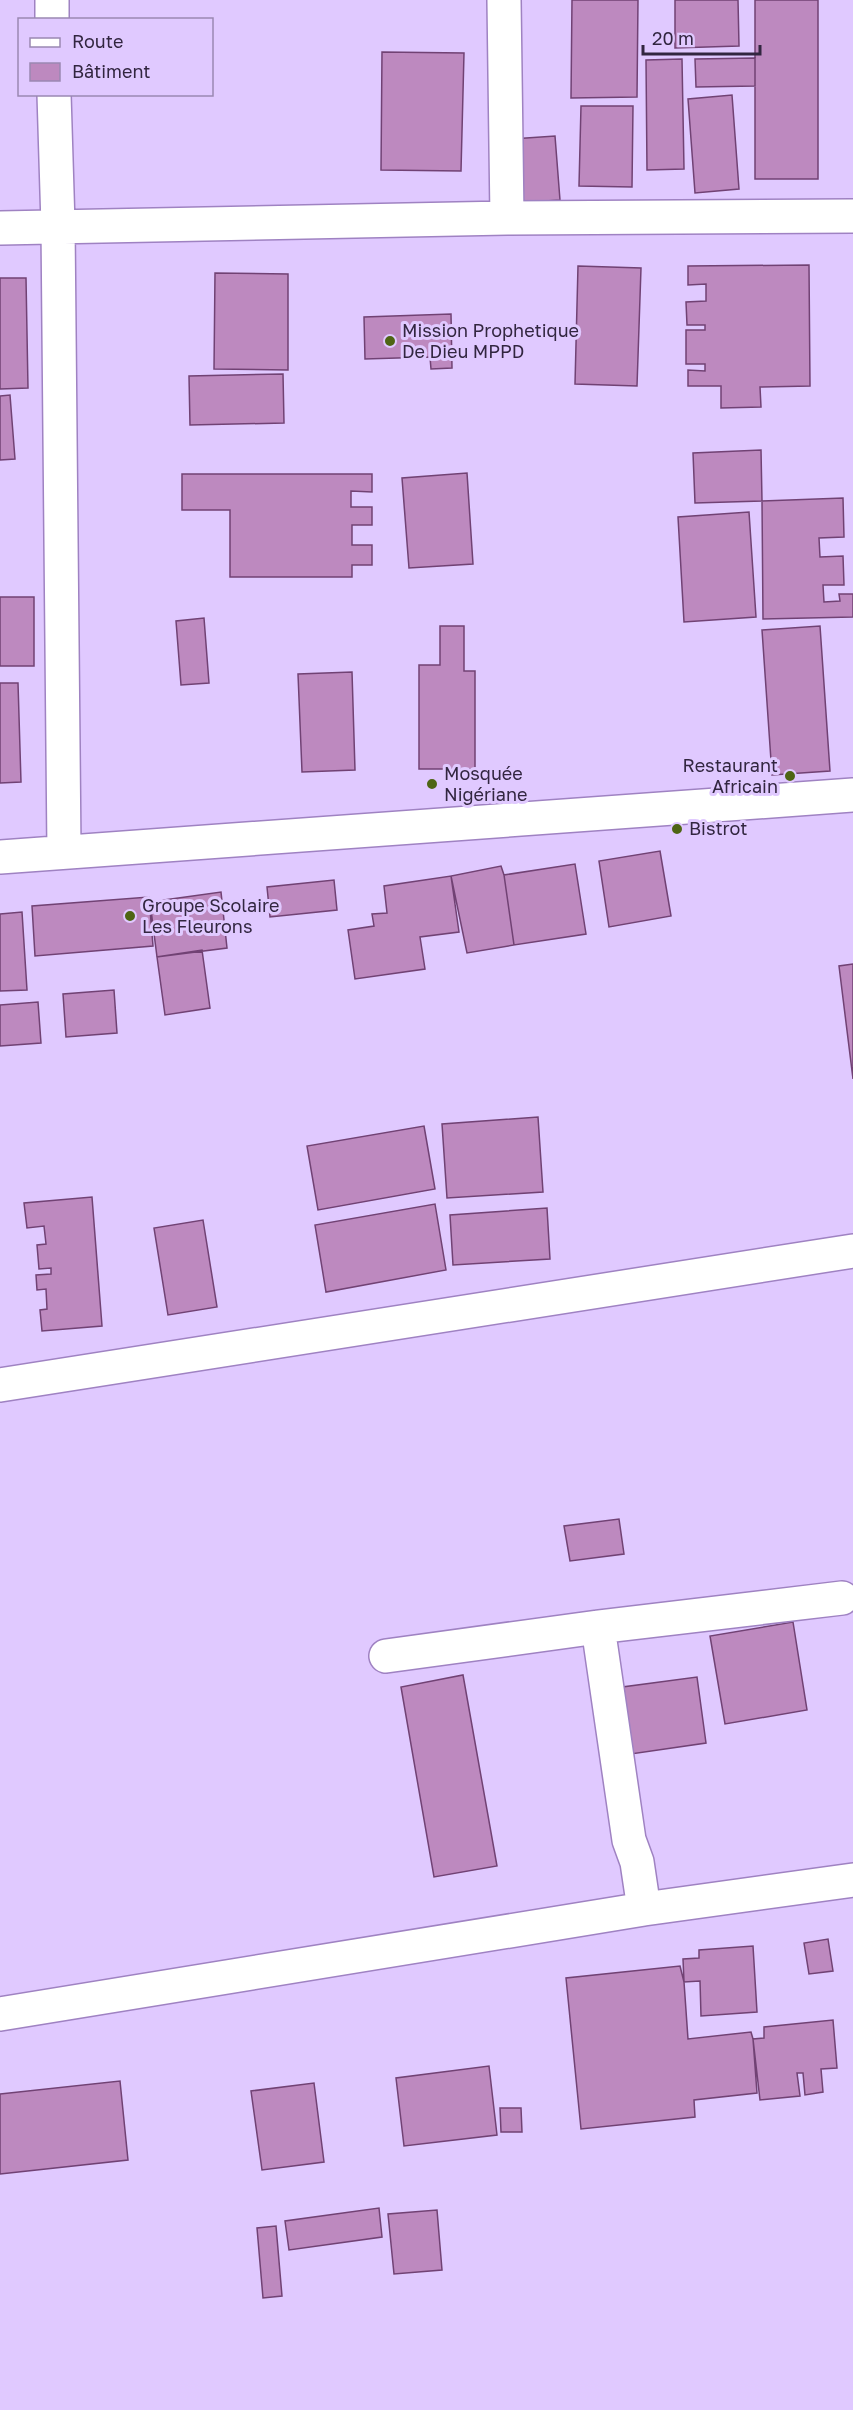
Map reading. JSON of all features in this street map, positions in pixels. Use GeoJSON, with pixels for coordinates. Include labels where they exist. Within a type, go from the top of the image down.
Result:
{"type":"FeatureCollection","features":[{"type":"Feature","properties":{"kind":"street"},"geometry":{"type":"LineString","coordinates":[[52,0],[52,18]]}},
{"type":"Feature","properties":{"kind":"street"},"geometry":{"type":"LineString","coordinates":[[504,0],[507,218]]}},
{"type":"Feature","properties":{"kind":"street"},"geometry":{"type":"LineString","coordinates":[[54,96],[58,225],[64,852]]}},
{"type":"Feature","properties":{"kind":"street"},"geometry":{"type":"LineString","coordinates":[[0,228],[58,225],[507,218],[853,216]]}},
{"type":"Feature","properties":{"kind":"street"},"geometry":{"type":"LineString","coordinates":[[0,857],[853,795]]}},
{"type":"Feature","properties":{"kind":"street"},"geometry":{"type":"LineString","coordinates":[[0,1385],[853,1251]]}},
{"type":"Feature","properties":{"kind":"street"},"geometry":{"type":"LineString","coordinates":[[386,1656],[597,1627],[843,1598]]}},
{"type":"Feature","properties":{"kind":"street"},"geometry":{"type":"LineString","coordinates":[[597,1627],[629,1840],[637,1862],[644,1909]]}},
{"type":"Feature","properties":{"kind":"street"},"geometry":{"type":"LineString","coordinates":[[0,2014],[644,1909],[853,1880]]}},
{"type":"Feature","properties":{"kind":"building"},"geometry":{"type":"Polygon","coordinates":[[[572,0],[638,0],[637,97],[571,98],[572,0]]]}},
{"type":"Feature","properties":{"kind":"building"},"geometry":{"type":"Polygon","coordinates":[[[675,0],[738,0],[739,46],[675,48],[675,0]]]}},
{"type":"Feature","properties":{"kind":"building"},"geometry":{"type":"Polygon","coordinates":[[[755,0],[818,0],[818,179],[755,179],[755,0]]]}},
{"type":"Feature","properties":{"kind":"building"},"geometry":{"type":"Polygon","coordinates":[[[382,52],[464,53],[461,171],[381,170],[382,52]]]}},
{"type":"Feature","properties":{"kind":"building"},"geometry":{"type":"Polygon","coordinates":[[[755,58],[755,86],[696,87],[695,59],[755,58]]]}},
{"type":"Feature","properties":{"kind":"building"},"geometry":{"type":"Polygon","coordinates":[[[682,59],[684,169],[647,170],[646,60],[682,59]]]}},
{"type":"Feature","properties":{"kind":"building"},"geometry":{"type":"Polygon","coordinates":[[[732,95],[739,189],[695,193],[688,99],[732,95]]]}},
{"type":"Feature","properties":{"kind":"building"},"geometry":{"type":"Polygon","coordinates":[[[581,106],[633,106],[632,187],[579,186],[581,106]]]}},
{"type":"Feature","properties":{"kind":"building"},"geometry":{"type":"Polygon","coordinates":[[[555,136],[560,200],[516,203],[512,139],[555,136]]]}},
{"type":"Feature","properties":{"kind":"building"},"geometry":{"type":"Polygon","coordinates":[[[809,265],[810,386],[760,387],[761,407],[721,408],[721,386],[688,386],[688,370],[705,371],[705,364],[686,364],[686,330],[705,330],[705,325],[687,325],[686,302],[706,301],[706,284],[688,285],[688,266],[809,265]]]}},
{"type":"Feature","properties":{"kind":"building"},"geometry":{"type":"Polygon","coordinates":[[[578,266],[641,268],[637,386],[575,384],[578,266]]]}},
{"type":"Feature","properties":{"kind":"building"},"geometry":{"type":"Polygon","coordinates":[[[215,273],[288,274],[288,370],[214,369],[215,273]]]}},
{"type":"Feature","properties":{"kind":"building"},"geometry":{"type":"Polygon","coordinates":[[[0,278],[26,278],[28,388],[0,389],[0,278]]]}},
{"type":"Feature","properties":{"kind":"building"},"geometry":{"type":"Polygon","coordinates":[[[451,314],[452,368],[431,369],[430,357],[365,359],[364,317],[451,314]]]}},
{"type":"Feature","properties":{"kind":"building"},"geometry":{"type":"Polygon","coordinates":[[[283,374],[284,423],[190,425],[189,376],[283,374]]]}},
{"type":"Feature","properties":{"kind":"building"},"geometry":{"type":"Polygon","coordinates":[[[10,395],[15,459],[0,460],[0,396],[10,395]]]}},
{"type":"Feature","properties":{"kind":"building"},"geometry":{"type":"Polygon","coordinates":[[[761,450],[762,501],[695,503],[693,453],[761,450]]]}},
{"type":"Feature","properties":{"kind":"building"},"geometry":{"type":"Polygon","coordinates":[[[467,473],[473,564],[409,568],[402,478],[467,473]]]}},
{"type":"Feature","properties":{"kind":"building"},"geometry":{"type":"Polygon","coordinates":[[[182,474],[372,474],[372,492],[351,491],[351,507],[372,507],[372,525],[352,525],[352,545],[372,545],[372,565],[352,565],[352,577],[230,577],[230,510],[182,510],[182,474]]]}},
{"type":"Feature","properties":{"kind":"building"},"geometry":{"type":"Polygon","coordinates":[[[843,498],[844,537],[819,538],[820,557],[843,556],[844,585],[823,585],[824,602],[840,601],[839,594],[853,594],[853,617],[763,619],[762,501],[843,498]]]}},
{"type":"Feature","properties":{"kind":"building"},"geometry":{"type":"Polygon","coordinates":[[[749,512],[756,617],[684,622],[678,517],[749,512]]]}},
{"type":"Feature","properties":{"kind":"building"},"geometry":{"type":"Polygon","coordinates":[[[0,597],[34,597],[34,666],[0,666],[0,597]]]}},
{"type":"Feature","properties":{"kind":"building"},"geometry":{"type":"Polygon","coordinates":[[[204,618],[209,683],[181,685],[176,621],[204,618]]]}},
{"type":"Feature","properties":{"kind":"building"},"geometry":{"type":"Polygon","coordinates":[[[440,626],[464,626],[464,671],[475,671],[475,769],[419,769],[419,665],[440,665],[440,626]]]}},
{"type":"Feature","properties":{"kind":"building"},"geometry":{"type":"Polygon","coordinates":[[[820,626],[830,771],[772,775],[762,630],[820,626]]]}},
{"type":"Feature","properties":{"kind":"building"},"geometry":{"type":"Polygon","coordinates":[[[352,672],[355,770],[302,772],[298,674],[352,672]]]}},
{"type":"Feature","properties":{"kind":"building"},"geometry":{"type":"Polygon","coordinates":[[[0,683],[18,683],[21,782],[0,783],[0,683]]]}},
{"type":"Feature","properties":{"kind":"building"},"geometry":{"type":"Polygon","coordinates":[[[660,851],[671,916],[609,927],[599,861],[660,851]]]}},
{"type":"Feature","properties":{"kind":"building"},"geometry":{"type":"Polygon","coordinates":[[[575,864],[586,934],[514,945],[504,875],[575,864]]]}},
{"type":"Feature","properties":{"kind":"building"},"geometry":{"type":"Polygon","coordinates":[[[501,866],[514,945],[467,953],[451,876],[501,866]]]}},
{"type":"Feature","properties":{"kind":"building"},"geometry":{"type":"Polygon","coordinates":[[[451,876],[459,932],[420,937],[425,969],[355,979],[348,930],[374,926],[372,914],[387,913],[384,886],[451,876]]]}},
{"type":"Feature","properties":{"kind":"building"},"geometry":{"type":"Polygon","coordinates":[[[334,880],[337,910],[270,917],[267,887],[334,880]]]}},
{"type":"Feature","properties":{"kind":"building"},"geometry":{"type":"Polygon","coordinates":[[[221,892],[227,948],[157,957],[150,902],[221,892]]]}},
{"type":"Feature","properties":{"kind":"building"},"geometry":{"type":"Polygon","coordinates":[[[149,897],[153,946],[35,956],[32,906],[149,897]]]}},
{"type":"Feature","properties":{"kind":"building"},"geometry":{"type":"Polygon","coordinates":[[[22,912],[27,990],[0,991],[0,914],[22,912]]]}},
{"type":"Feature","properties":{"kind":"building"},"geometry":{"type":"Polygon","coordinates":[[[202,950],[210,1008],[165,1015],[157,957],[202,950]]]}},
{"type":"Feature","properties":{"kind":"building"},"geometry":{"type":"Polygon","coordinates":[[[853,964],[853,1079],[839,966],[853,964]]]}},
{"type":"Feature","properties":{"kind":"building"},"geometry":{"type":"Polygon","coordinates":[[[114,990],[117,1033],[66,1037],[63,994],[114,990]]]}},
{"type":"Feature","properties":{"kind":"building"},"geometry":{"type":"Polygon","coordinates":[[[38,1002],[41,1043],[0,1046],[0,1005],[38,1002]]]}},
{"type":"Feature","properties":{"kind":"building"},"geometry":{"type":"Polygon","coordinates":[[[538,1117],[543,1192],[447,1198],[442,1124],[538,1117]]]}},
{"type":"Feature","properties":{"kind":"building"},"geometry":{"type":"Polygon","coordinates":[[[424,1126],[435,1189],[318,1210],[307,1146],[424,1126]]]}},
{"type":"Feature","properties":{"kind":"building"},"geometry":{"type":"Polygon","coordinates":[[[92,1197],[102,1326],[42,1331],[40,1310],[47,1309],[46,1289],[37,1290],[36,1275],[51,1274],[51,1268],[39,1269],[37,1245],[46,1244],[44,1226],[27,1228],[24,1203],[92,1197]]]}},
{"type":"Feature","properties":{"kind":"building"},"geometry":{"type":"Polygon","coordinates":[[[435,1204],[446,1270],[326,1292],[315,1225],[435,1204]]]}},
{"type":"Feature","properties":{"kind":"building"},"geometry":{"type":"Polygon","coordinates":[[[547,1208],[550,1259],[453,1265],[450,1215],[547,1208]]]}},
{"type":"Feature","properties":{"kind":"building"},"geometry":{"type":"Polygon","coordinates":[[[203,1220],[217,1307],[168,1315],[154,1228],[203,1220]]]}},
{"type":"Feature","properties":{"kind":"building"},"geometry":{"type":"Polygon","coordinates":[[[619,1519],[624,1554],[570,1561],[564,1526],[619,1519]]]}},
{"type":"Feature","properties":{"kind":"building"},"geometry":{"type":"Polygon","coordinates":[[[793,1622],[807,1710],[725,1724],[710,1636],[793,1622]]]}},
{"type":"Feature","properties":{"kind":"building"},"geometry":{"type":"Polygon","coordinates":[[[463,1675],[497,1866],[434,1877],[401,1687],[463,1675]]]}},
{"type":"Feature","properties":{"kind":"building"},"geometry":{"type":"Polygon","coordinates":[[[697,1677],[706,1743],[624,1755],[615,1688],[697,1677]]]}},
{"type":"Feature","properties":{"kind":"building"},"geometry":{"type":"Polygon","coordinates":[[[828,1939],[833,1971],[809,1974],[804,1943],[828,1939]]]}},
{"type":"Feature","properties":{"kind":"building"},"geometry":{"type":"Polygon","coordinates":[[[753,1946],[757,2012],[701,2016],[700,1981],[684,1982],[683,1959],[699,1958],[699,1950],[753,1946]]]}},
{"type":"Feature","properties":{"kind":"building"},"geometry":{"type":"Polygon","coordinates":[[[680,1966],[684,1982],[688,2039],[751,2032],[757,2093],[694,2100],[695,2117],[581,2129],[566,1978],[680,1966]]]}},
{"type":"Feature","properties":{"kind":"building"},"geometry":{"type":"Polygon","coordinates":[[[833,2020],[837,2068],[821,2069],[823,2092],[805,2095],[803,2073],[797,2073],[800,2096],[760,2100],[753,2039],[764,2038],[764,2027],[833,2020]]]}},
{"type":"Feature","properties":{"kind":"building"},"geometry":{"type":"Polygon","coordinates":[[[489,2066],[497,2135],[404,2146],[396,2078],[489,2066]]]}},
{"type":"Feature","properties":{"kind":"building"},"geometry":{"type":"Polygon","coordinates":[[[120,2081],[128,2160],[0,2174],[0,2094],[120,2081]]]}},
{"type":"Feature","properties":{"kind":"building"},"geometry":{"type":"Polygon","coordinates":[[[314,2083],[324,2162],[262,2170],[251,2091],[314,2083]]]}},
{"type":"Feature","properties":{"kind":"building"},"geometry":{"type":"Polygon","coordinates":[[[500,2108],[521,2108],[522,2132],[501,2132],[500,2108]]]}},
{"type":"Feature","properties":{"kind":"building"},"geometry":{"type":"Polygon","coordinates":[[[379,2208],[382,2237],[289,2250],[285,2221],[379,2208]]]}},
{"type":"Feature","properties":{"kind":"building"},"geometry":{"type":"Polygon","coordinates":[[[437,2210],[442,2270],[394,2274],[388,2214],[437,2210]]]}},
{"type":"Feature","properties":{"kind":"building"},"geometry":{"type":"Polygon","coordinates":[[[276,2226],[282,2296],[263,2298],[257,2228],[276,2226]]]}},
{"type":"Feature","properties":{"kind":"place","name":"Mission Prophetique De Dieu MPPD"},"geometry":{"type":"Point","coordinates":[390,341]}},
{"type":"Feature","properties":{"kind":"place","name":"Restaurant Africain"},"geometry":{"type":"Point","coordinates":[790,776]}},
{"type":"Feature","properties":{"kind":"place","name":"Mosquée Nigériane"},"geometry":{"type":"Point","coordinates":[432,784]}},
{"type":"Feature","properties":{"kind":"place","name":"Bistrot"},"geometry":{"type":"Point","coordinates":[677,829]}},
{"type":"Feature","properties":{"kind":"place","name":"Groupe Scolaire Les Fleurons"},"geometry":{"type":"Point","coordinates":[130,916]}}]}
